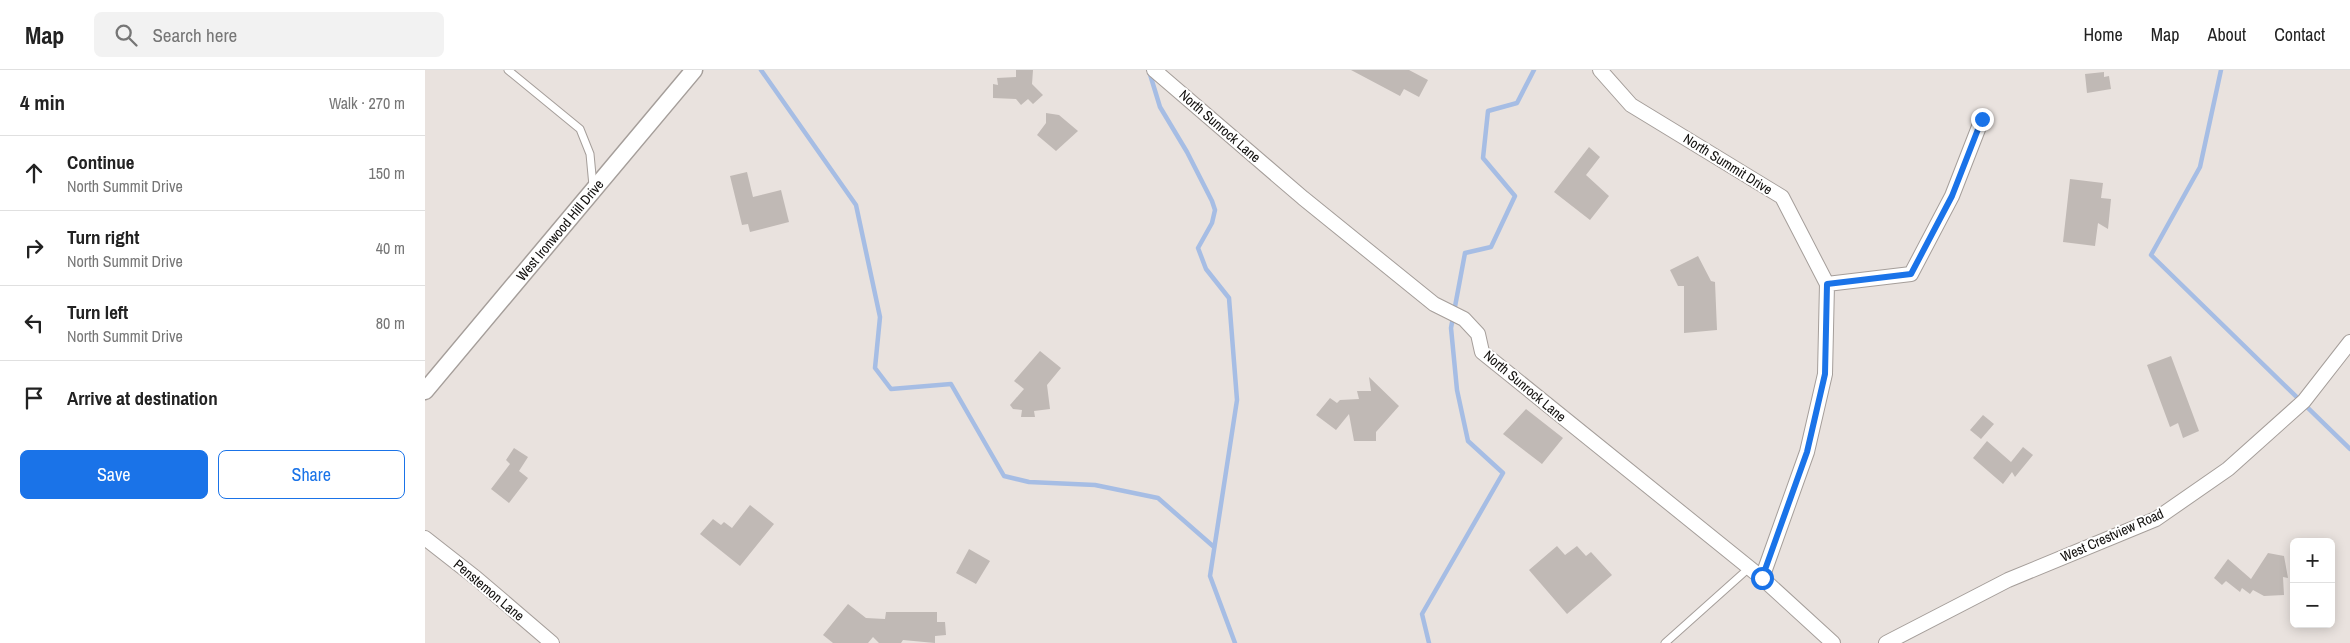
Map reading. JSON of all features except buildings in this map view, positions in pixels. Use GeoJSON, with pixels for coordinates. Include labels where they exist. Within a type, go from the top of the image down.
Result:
{"type":"FeatureCollection","features":[{"type":"Feature","properties":{"kind":"street","name":"West Ironwood Hill Drive"},"geometry":{"type":"LineString","coordinates":[[425,391],[694,70]]}},
{"type":"Feature","properties":{"kind":"street","name":"North Sunrock Lane"},"geometry":{"type":"LineString","coordinates":[[1154,70],[1303,198],[1434,304],[1464,319],[1478,334],[1482,352],[1762,578],[1833,643]]}},
{"type":"Feature","properties":{"kind":"street","name":"North Summit Drive"},"geometry":{"type":"LineString","coordinates":[[1600,70],[1631,105],[1782,197],[1827,284],[1825,374],[1807,452],[1762,578]]}},
{"type":"Feature","properties":{"kind":"street"},"geometry":{"type":"LineString","coordinates":[[1827,284],[1911,274],[1952,196],[1982,119]]}},
{"type":"Feature","properties":{"kind":"street","name":"West Crestview Road"},"geometry":{"type":"LineString","coordinates":[[1886,643],[2008,580],[2156,519],[2228,469],[2304,401],[2350,342]]}},
{"type":"Feature","properties":{"kind":"street","name":"Penstemon Lane"},"geometry":{"type":"LineString","coordinates":[[425,538],[477,578],[552,643]]}},
{"type":"Feature","properties":{"kind":"lane"},"geometry":{"type":"LineString","coordinates":[[509,70],[580,129],[590,154],[593,169],[593,190]]}},
{"type":"Feature","properties":{"kind":"lane"},"geometry":{"type":"LineString","coordinates":[[1665,643],[1749,568]]}},
{"type":"Feature","properties":{"kind":"waterway"},"geometry":{"type":"LineString","coordinates":[[761,70],[856,205],[880,317],[875,368],[891,389],[951,384],[1004,476],[1029,482],[1095,485],[1158,498],[1214,547]]}},
{"type":"Feature","properties":{"kind":"waterway"},"geometry":{"type":"LineString","coordinates":[[1429,643],[1422,614],[1503,473],[1468,441],[1457,390],[1451,328],[1465,253],[1491,247],[1515,196],[1483,158],[1488,111],[1517,103],[1534,70]]}},
{"type":"Feature","properties":{"kind":"waterway"},"geometry":{"type":"LineString","coordinates":[[2221,70],[2200,167],[2151,255],[2350,449]]}},
{"type":"Feature","properties":{"kind":"waterway"},"geometry":{"type":"LineString","coordinates":[[1149,71],[1160,107],[1187,152],[1212,201],[1215,210],[1212,223],[1198,248],[1206,269],[1229,298],[1237,400],[1210,576],[1235,643]]}},
{"type":"Feature","properties":{"kind":"route"},"geometry":{"type":"LineString","coordinates":[[1762,578],[1807,452],[1825,374],[1827,284],[1911,274],[1952,196],[1982,119]]}}]}
